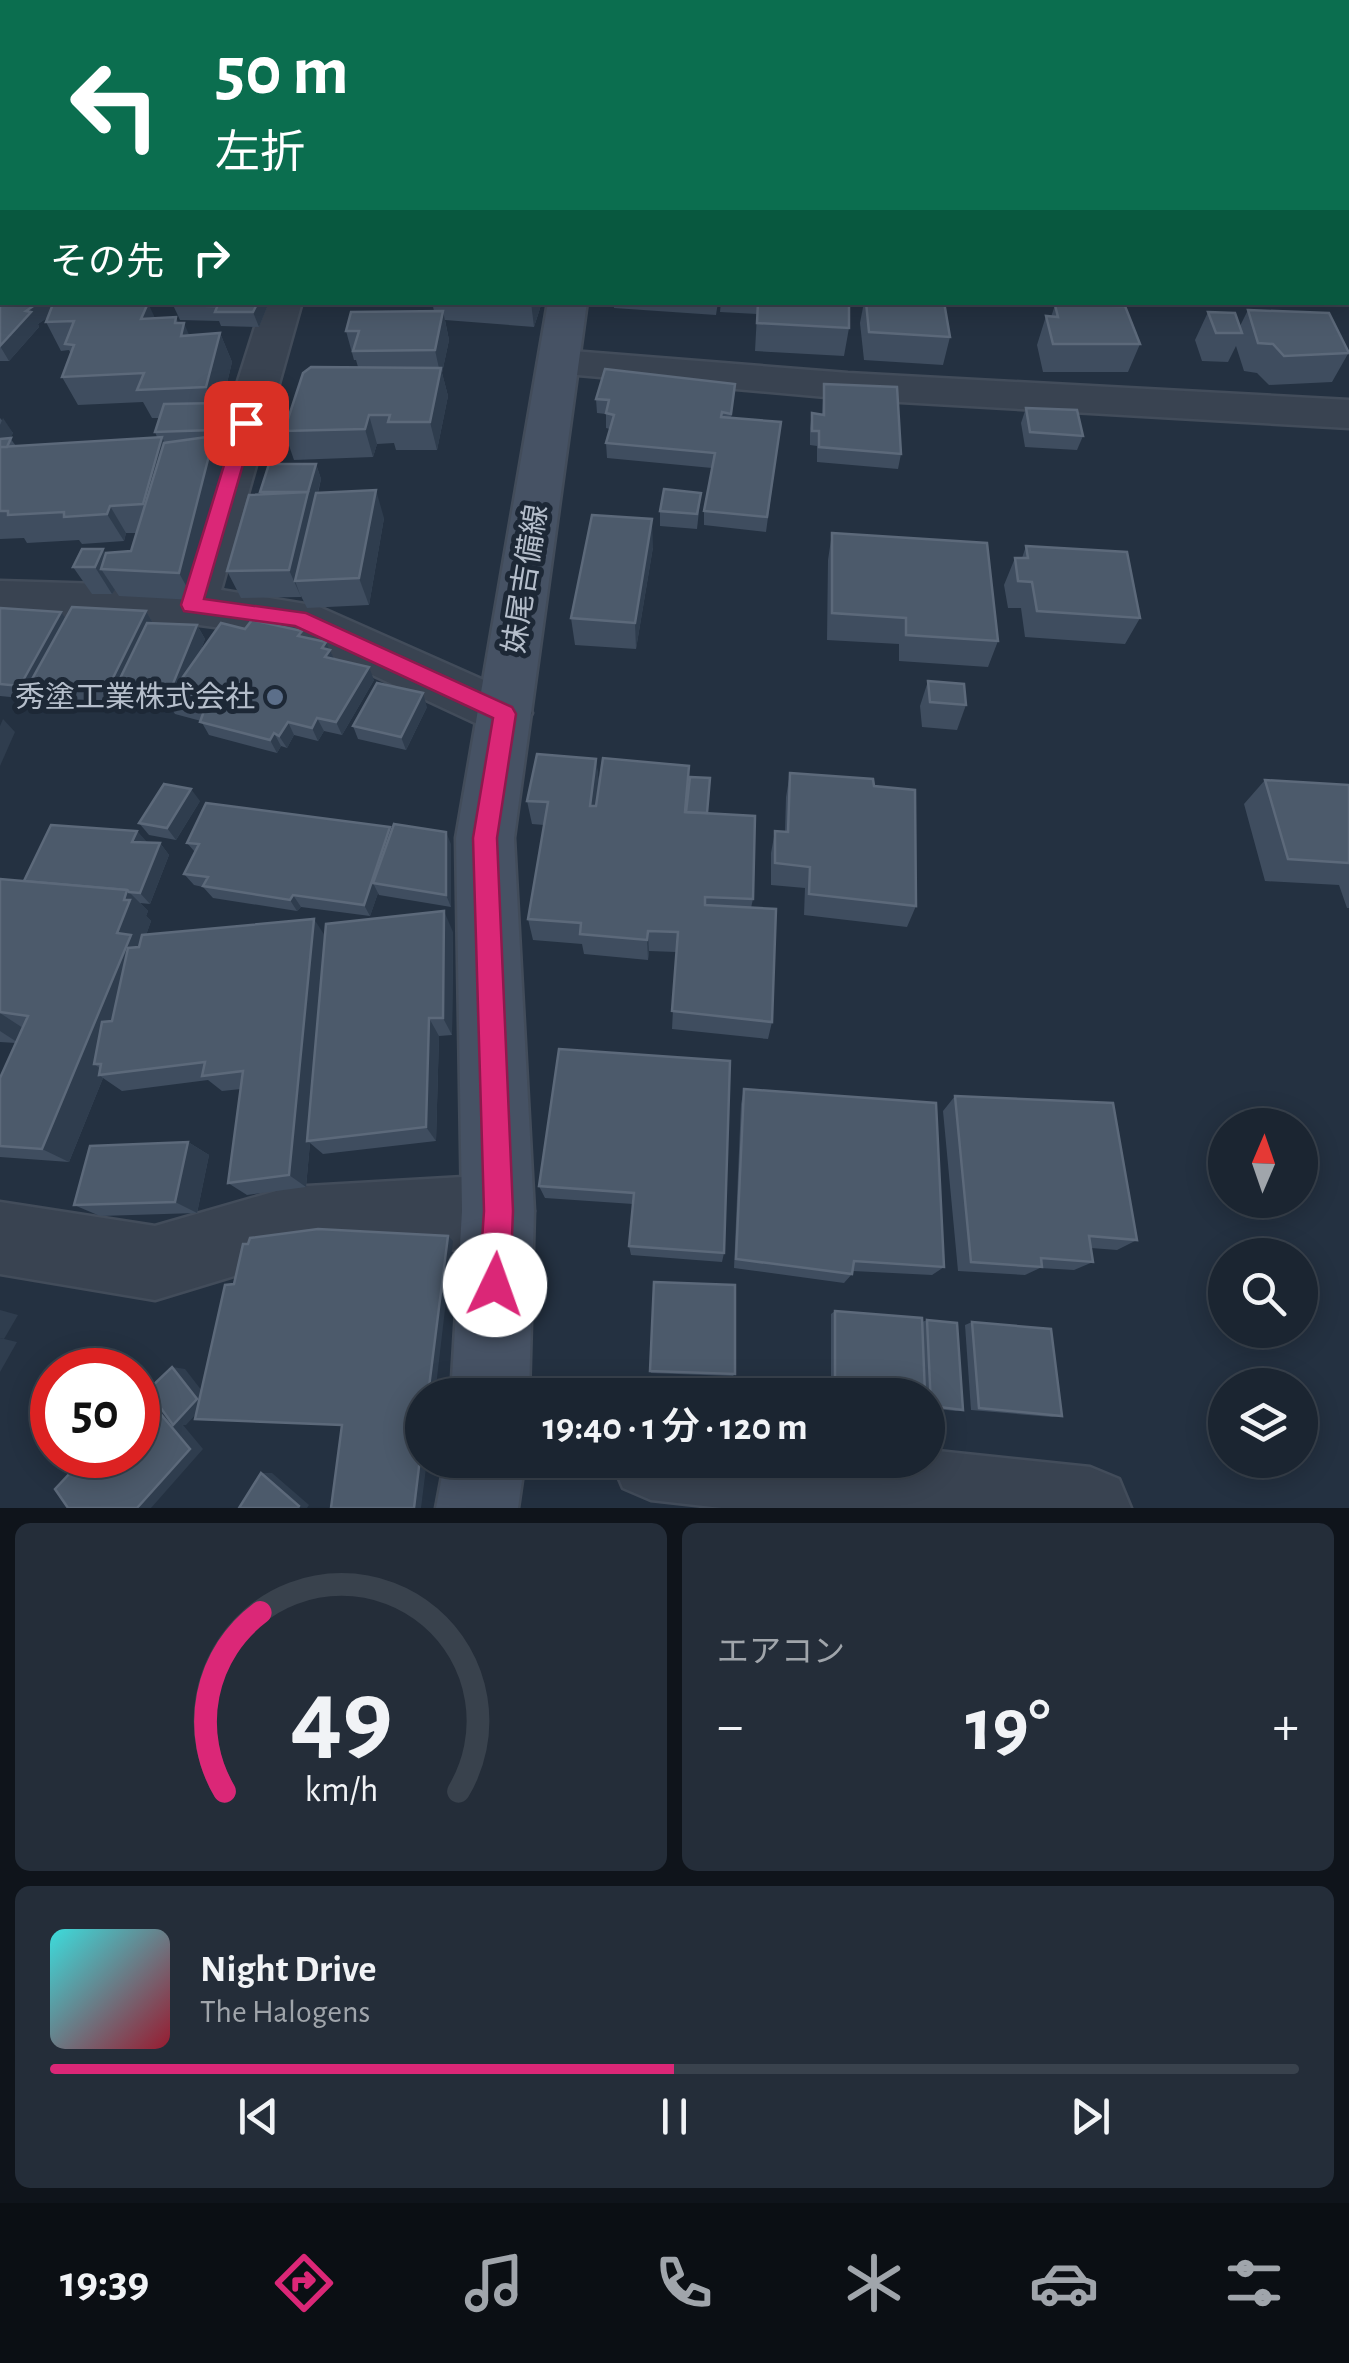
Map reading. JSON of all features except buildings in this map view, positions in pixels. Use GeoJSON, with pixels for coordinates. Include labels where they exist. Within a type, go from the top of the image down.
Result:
{"type":"FeatureCollection","features":[{"type":"Feature","properties":{"kind":"main road","name":"妹尾吉備線"},"geometry":{"type":"LineString","coordinates":[[491,1378],[498,1211],[485,838],[568,305]]}},
{"type":"Feature","properties":{"kind":"main road"},"geometry":{"type":"LineString","coordinates":[[478,1508],[482,1478]]}},
{"type":"Feature","properties":{"kind":"street"},"geometry":{"type":"LineString","coordinates":[[192,605],[281,305]]}},
{"type":"Feature","properties":{"kind":"street"},"geometry":{"type":"LineString","coordinates":[[558,363],[848,386],[1349,414]]}},
{"type":"Feature","properties":{"kind":"street"},"geometry":{"type":"LineString","coordinates":[[0,599],[192,605],[299,619],[504,714]]}},
{"type":"Feature","properties":{"kind":"street"},"geometry":{"type":"LineString","coordinates":[[0,1238],[155,1263],[290,1223],[498,1211]]}},
{"type":"Feature","properties":{"kind":"street"},"geometry":{"type":"LineString","coordinates":[[816,1478],[1090,1508]]}},
{"type":"Feature","properties":{"kind":"place","name":"秀塗工業株式会社"},"geometry":{"type":"Point","coordinates":[275,697]}},
{"type":"Feature","properties":{"kind":"route"},"geometry":{"type":"LineString","coordinates":[[246,423],[192,605],[299,619],[504,714],[485,838],[498,1211],[495,1285]]}}]}
